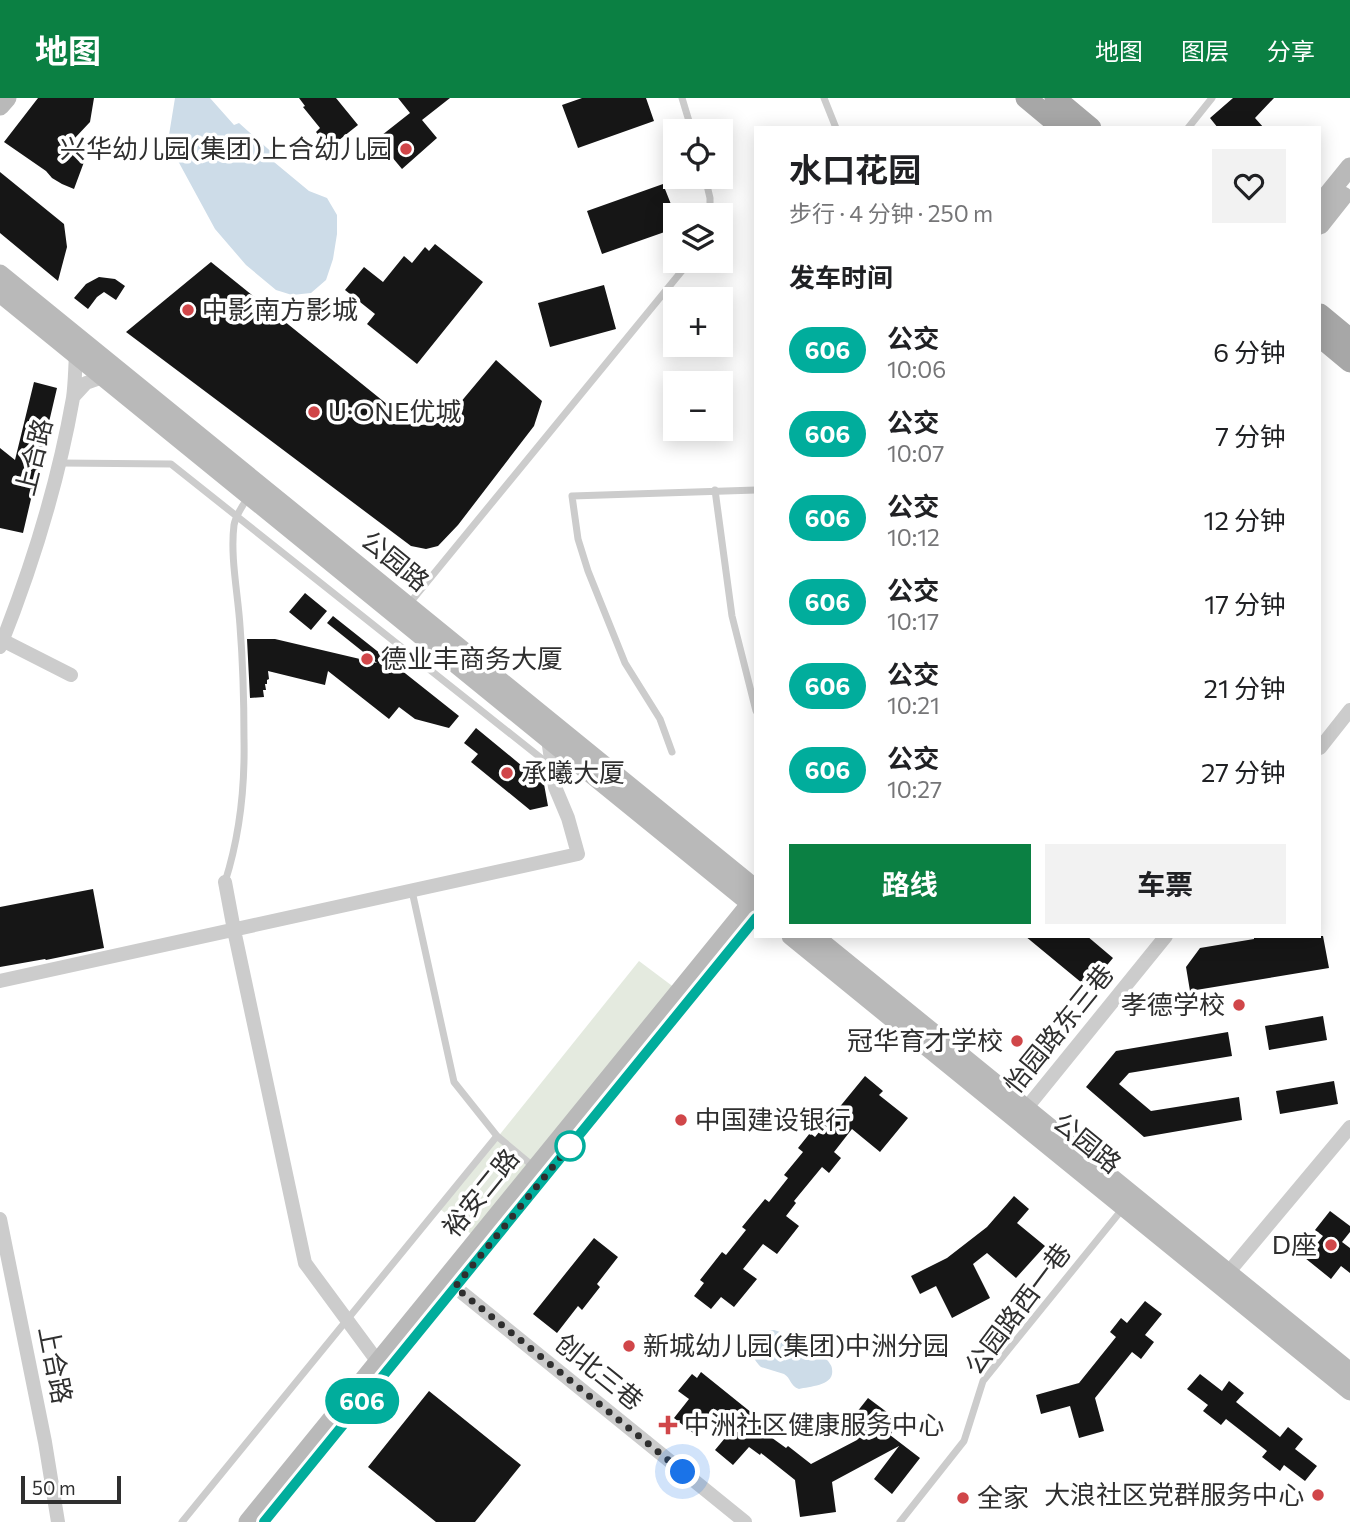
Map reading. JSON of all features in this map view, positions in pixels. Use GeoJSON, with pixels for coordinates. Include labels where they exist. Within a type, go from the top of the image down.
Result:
{"type":"FeatureCollection","features":[{"type":"Feature","properties":{"kind":"main road"},"geometry":{"type":"LineString","coordinates":[[0,106],[7,98]]}},
{"type":"Feature","properties":{"kind":"main road"},"geometry":{"type":"LineString","coordinates":[[1026,98],[1060,126]]}},
{"type":"Feature","properties":{"kind":"main road"},"geometry":{"type":"LineString","coordinates":[[1055,98],[1089,126]]}},
{"type":"Feature","properties":{"kind":"main road"},"geometry":{"type":"LineString","coordinates":[[1321,203],[1350,167]]}},
{"type":"Feature","properties":{"kind":"main road"},"geometry":{"type":"LineString","coordinates":[[1321,224],[1350,188]]}},
{"type":"Feature","properties":{"kind":"main road","name":"公园路"},"geometry":{"type":"LineString","coordinates":[[0,274],[408,605],[754,902]]}},
{"type":"Feature","properties":{"kind":"main road","name":"公园路"},"geometry":{"type":"LineString","coordinates":[[0,293],[548,739],[754,902]]}},
{"type":"Feature","properties":{"kind":"main road"},"geometry":{"type":"LineString","coordinates":[[1321,315],[1350,339]]}},
{"type":"Feature","properties":{"kind":"main road"},"geometry":{"type":"LineString","coordinates":[[1321,338],[1350,362]]}},
{"type":"Feature","properties":{"kind":"main road","name":"裕安二路"},"geometry":{"type":"LineString","coordinates":[[264,1522],[535,1168],[754,904]]}},
{"type":"Feature","properties":{"kind":"main road","name":"裕安二路"},"geometry":{"type":"LineString","coordinates":[[248,1522],[455,1287],[754,904]]}},
{"type":"Feature","properties":{"kind":"main road","name":"公园路"},"geometry":{"type":"LineString","coordinates":[[794,938],[1021,1114],[1128,1201],[1223,1279],[1350,1391]]}},
{"type":"Feature","properties":{"kind":"main road","name":"公园路"},"geometry":{"type":"LineString","coordinates":[[816,938],[1021,1114]]}},
{"type":"Feature","properties":{"kind":"main road","name":"公园路"},"geometry":{"type":"LineString","coordinates":[[1223,1279],[1350,1372]]}},
{"type":"Feature","properties":{"kind":"street","name":"上合路"},"geometry":{"type":"LineString","coordinates":[[1,642],[33,555],[59,463],[74,396],[76,355]]}},
{"type":"Feature","properties":{"kind":"street","name":"上合路"},"geometry":{"type":"LineString","coordinates":[[74,396],[86,383],[103,377]]}},
{"type":"Feature","properties":{"kind":"street"},"geometry":{"type":"LineString","coordinates":[[1,642],[71,675]]}},
{"type":"Feature","properties":{"kind":"street"},"geometry":{"type":"LineString","coordinates":[[1321,747],[1350,710]]}},
{"type":"Feature","properties":{"kind":"street"},"geometry":{"type":"LineString","coordinates":[[0,981],[578,854],[568,818],[555,787],[548,739]]}},
{"type":"Feature","properties":{"kind":"street"},"geometry":{"type":"LineString","coordinates":[[225,882],[305,1263],[383,1366]]}},
{"type":"Feature","properties":{"kind":"street","name":"怡园路东三巷"},"geometry":{"type":"LineString","coordinates":[[1021,1114],[1164,938]]}},
{"type":"Feature","properties":{"kind":"street"},"geometry":{"type":"LineString","coordinates":[[1223,1279],[1350,1127]]}},
{"type":"Feature","properties":{"kind":"street","name":"上合路"},"geometry":{"type":"LineString","coordinates":[[0,1219],[45,1442],[58,1522]]}},
{"type":"Feature","properties":{"kind":"street","name":"创北三巷"},"geometry":{"type":"LineString","coordinates":[[455,1287],[745,1522]]}},
{"type":"Feature","properties":{"kind":"lane"},"geometry":{"type":"LineString","coordinates":[[682,98],[688,119]]}},
{"type":"Feature","properties":{"kind":"lane"},"geometry":{"type":"LineString","coordinates":[[824,98],[835,126]]}},
{"type":"Feature","properties":{"kind":"lane"},"geometry":{"type":"LineString","coordinates":[[1190,126],[1212,98]]}},
{"type":"Feature","properties":{"kind":"lane"},"geometry":{"type":"LineString","coordinates":[[408,605],[680,273]]}},
{"type":"Feature","properties":{"kind":"lane"},"geometry":{"type":"LineString","coordinates":[[59,463],[171,464],[551,766]]}},
{"type":"Feature","properties":{"kind":"lane"},"geometry":{"type":"LineString","coordinates":[[672,752],[660,719],[625,663],[588,570],[578,539],[572,496],[754,490]]}},
{"type":"Feature","properties":{"kind":"lane"},"geometry":{"type":"LineString","coordinates":[[715,491],[732,617],[754,703]]}},
{"type":"Feature","properties":{"kind":"lane"},"geometry":{"type":"LineString","coordinates":[[225,882],[237,839],[243,787],[244,741],[234,527],[236,516],[249,496]]}},
{"type":"Feature","properties":{"kind":"lane"},"geometry":{"type":"LineString","coordinates":[[412,891],[454,1082],[497,1136],[535,1168]]}},
{"type":"Feature","properties":{"kind":"lane"},"geometry":{"type":"LineString","coordinates":[[182,1522],[497,1136]]}},
{"type":"Feature","properties":{"kind":"lane","name":"公园路西一巷"},"geometry":{"type":"LineString","coordinates":[[900,1522],[964,1441],[983,1381],[1128,1201]]}},
{"type":"Feature","properties":{"kind":"shaded area"},"geometry":{"type":"Polygon","coordinates":[[[639,961],[675,988],[475,1237],[440,1209],[639,961]]]}},
{"type":"Feature","properties":{"kind":"water"},"geometry":{"type":"Polygon","coordinates":[[[175,98],[210,98],[234,125],[239,123],[276,156],[274,162],[309,191],[327,198],[337,215],[333,259],[326,280],[311,293],[292,295],[276,290],[246,265],[215,229],[171,148],[169,135],[175,98]]]}},
{"type":"Feature","properties":{"kind":"water"},"geometry":{"type":"Polygon","coordinates":[[[774,1330],[827,1360],[832,1368],[830,1379],[799,1389],[784,1374],[761,1367],[753,1355],[753,1344],[760,1335],[774,1330]]]}},
{"type":"Feature","properties":{"kind":"building"},"geometry":{"type":"Polygon","coordinates":[[[38,98],[94,98],[90,122],[74,139],[85,146],[84,162],[74,189],[52,178],[4,142],[38,98]]]}},
{"type":"Feature","properties":{"kind":"building"},"geometry":{"type":"Polygon","coordinates":[[[299,98],[336,98],[358,125],[329,148],[316,132],[320,128],[299,98]]]}},
{"type":"Feature","properties":{"kind":"building"},"geometry":{"type":"Polygon","coordinates":[[[398,98],[450,98],[422,120],[437,138],[402,169],[377,139],[410,113],[398,98]]]}},
{"type":"Feature","properties":{"kind":"building"},"geometry":{"type":"Polygon","coordinates":[[[582,98],[646,98],[654,121],[578,148],[562,105],[582,98]]]}},
{"type":"Feature","properties":{"kind":"building"},"geometry":{"type":"Polygon","coordinates":[[[1233,98],[1274,98],[1255,118],[1262,126],[1216,126],[1210,118],[1233,98]]]}},
{"type":"Feature","properties":{"kind":"building"},"geometry":{"type":"Polygon","coordinates":[[[0,172],[64,224],[67,247],[58,281],[0,233],[0,172]]]}},
{"type":"Feature","properties":{"kind":"building"},"geometry":{"type":"Polygon","coordinates":[[[663,184],[670,203],[663,203],[663,233],[602,254],[587,211],[663,184]]]}},
{"type":"Feature","properties":{"kind":"building"},"geometry":{"type":"Polygon","coordinates":[[[435,244],[483,282],[417,364],[367,324],[375,314],[345,290],[364,267],[383,282],[404,256],[412,263],[425,247],[429,251],[435,244]]]}},
{"type":"Feature","properties":{"kind":"building","name":"U·ONE优城"},"geometry":{"type":"Polygon","coordinates":[[[211,262],[414,426],[444,422],[496,360],[542,401],[534,426],[458,525],[438,546],[426,549],[411,546],[126,332],[211,262]]]}},
{"type":"Feature","properties":{"kind":"building"},"geometry":{"type":"Polygon","coordinates":[[[99,277],[115,279],[125,286],[116,300],[104,292],[88,309],[74,298],[86,284],[99,277]]]}},
{"type":"Feature","properties":{"kind":"building"},"geometry":{"type":"Polygon","coordinates":[[[604,285],[616,329],[550,347],[538,303],[604,285]]]}},
{"type":"Feature","properties":{"kind":"building"},"geometry":{"type":"Polygon","coordinates":[[[34,382],[57,388],[23,533],[0,528],[0,448],[15,460],[34,382]]]}},
{"type":"Feature","properties":{"kind":"building"},"geometry":{"type":"Polygon","coordinates":[[[305,593],[327,611],[311,630],[289,612],[305,593]]]}},
{"type":"Feature","properties":{"kind":"building"},"geometry":{"type":"Polygon","coordinates":[[[333,616],[459,716],[449,728],[415,719],[399,707],[389,719],[328,671],[325,685],[268,671],[269,679],[265,684],[266,690],[263,690],[264,697],[250,698],[247,639],[275,639],[377,663],[327,623],[333,616]]]}},
{"type":"Feature","properties":{"kind":"building","name":"承曦大厦"},"geometry":{"type":"Polygon","coordinates":[[[476,728],[544,784],[548,806],[530,810],[471,762],[478,754],[464,743],[476,728]]]}},
{"type":"Feature","properties":{"kind":"building"},"geometry":{"type":"Polygon","coordinates":[[[93,889],[104,948],[0,967],[0,907],[93,889]]]}},
{"type":"Feature","properties":{"kind":"building"},"geometry":{"type":"Polygon","coordinates":[[[1323,936],[1329,968],[1190,991],[1186,967],[1200,948],[1254,939],[1323,936]]]}},
{"type":"Feature","properties":{"kind":"building"},"geometry":{"type":"Polygon","coordinates":[[[1027,938],[1089,938],[1113,958],[1088,988],[1027,938]]]}},
{"type":"Feature","properties":{"kind":"building"},"geometry":{"type":"Polygon","coordinates":[[[1323,1016],[1327,1040],[1269,1050],[1265,1026],[1323,1016]]]}},
{"type":"Feature","properties":{"kind":"building"},"geometry":{"type":"Polygon","coordinates":[[[1228,1032],[1232,1056],[1129,1073],[1119,1084],[1151,1111],[1239,1097],[1242,1120],[1144,1137],[1086,1087],[1116,1051],[1228,1032]]]}},
{"type":"Feature","properties":{"kind":"building"},"geometry":{"type":"Polygon","coordinates":[[[865,1076],[883,1091],[879,1095],[908,1118],[880,1152],[852,1129],[834,1152],[841,1158],[829,1173],[822,1167],[794,1201],[796,1203],[786,1216],[799,1226],[777,1254],[763,1244],[743,1269],[757,1279],[734,1307],[721,1297],[711,1309],[694,1296],[704,1283],[700,1280],[722,1252],[726,1255],[746,1230],[742,1227],[765,1199],[769,1202],[788,1178],[784,1175],[803,1152],[798,1148],[810,1133],[815,1137],[865,1076]]]}},
{"type":"Feature","properties":{"kind":"building"},"geometry":{"type":"Polygon","coordinates":[[[1334,1081],[1338,1104],[1280,1114],[1276,1091],[1334,1081]]]}},
{"type":"Feature","properties":{"kind":"building"},"geometry":{"type":"Polygon","coordinates":[[[1014,1196],[1029,1209],[1017,1223],[1045,1246],[1016,1278],[987,1253],[973,1264],[990,1298],[952,1318],[936,1286],[920,1294],[911,1276],[947,1258],[987,1227],[1014,1196]]]}},
{"type":"Feature","properties":{"kind":"building","name":"D座"},"geometry":{"type":"Polygon","coordinates":[[[1330,1211],[1350,1226],[1350,1232],[1342,1242],[1350,1248],[1350,1273],[1341,1266],[1331,1279],[1305,1258],[1323,1236],[1315,1230],[1330,1211]]]}},
{"type":"Feature","properties":{"kind":"building"},"geometry":{"type":"Polygon","coordinates":[[[594,1238],[618,1257],[597,1284],[600,1287],[582,1310],[578,1306],[557,1333],[533,1314],[594,1238]]]}},
{"type":"Feature","properties":{"kind":"building"},"geometry":{"type":"Polygon","coordinates":[[[1145,1301],[1162,1314],[1145,1335],[1154,1342],[1141,1359],[1132,1352],[1095,1398],[1104,1431],[1079,1438],[1070,1406],[1041,1414],[1036,1395],[1079,1383],[1116,1337],[1110,1332],[1121,1318],[1127,1323],[1145,1301]]]}},
{"type":"Feature","properties":{"kind":"building"},"geometry":{"type":"Polygon","coordinates":[[[701,1372],[773,1430],[768,1435],[811,1464],[857,1440],[867,1427],[853,1417],[868,1398],[900,1422],[890,1435],[920,1458],[892,1494],[874,1479],[899,1446],[832,1482],[836,1512],[800,1517],[795,1480],[761,1453],[760,1455],[749,1447],[733,1465],[715,1450],[730,1432],[708,1414],[693,1433],[674,1418],[689,1399],[678,1391],[692,1374],[697,1378],[701,1372]]]}},
{"type":"Feature","properties":{"kind":"building"},"geometry":{"type":"Polygon","coordinates":[[[1200,1374],[1222,1391],[1229,1381],[1244,1393],[1236,1402],[1280,1437],[1288,1427],[1303,1439],[1295,1449],[1317,1466],[1305,1481],[1284,1465],[1280,1471],[1262,1457],[1267,1451],[1226,1419],[1221,1425],[1203,1411],[1208,1405],[1187,1389],[1200,1374]]]}},
{"type":"Feature","properties":{"kind":"building"},"geometry":{"type":"Polygon","coordinates":[[[429,1391],[521,1465],[475,1522],[436,1522],[368,1467],[429,1391]]]}},
{"type":"Feature","properties":{"kind":"bus line","name":"606"},"geometry":{"type":"LineString","coordinates":[[264,1522],[754,920]]}},
{"type":"Feature","properties":{"kind":"place","name":"兴华幼儿园(集团)上合幼儿园"},"geometry":{"type":"Point","coordinates":[406,149]}},
{"type":"Feature","properties":{"kind":"place","name":"中影南方影城"},"geometry":{"type":"Point","coordinates":[188,310]}},
{"type":"Feature","properties":{"kind":"place","name":"U·ONE优城"},"geometry":{"type":"Point","coordinates":[314,412]}},
{"type":"Feature","properties":{"kind":"place","name":"德业丰商务大厦"},"geometry":{"type":"Point","coordinates":[367,659]}},
{"type":"Feature","properties":{"kind":"place","name":"承曦大厦"},"geometry":{"type":"Point","coordinates":[507,773]}},
{"type":"Feature","properties":{"kind":"place","name":"孝德学校"},"geometry":{"type":"Point","coordinates":[1239,1005]}},
{"type":"Feature","properties":{"kind":"place","name":"冠华育才学校"},"geometry":{"type":"Point","coordinates":[1017,1041]}},
{"type":"Feature","properties":{"kind":"place","name":"中国建设银行"},"geometry":{"type":"Point","coordinates":[681,1120]}},
{"type":"Feature","properties":{"kind":"place","name":"D座"},"geometry":{"type":"Point","coordinates":[1331,1245]}},
{"type":"Feature","properties":{"kind":"place","name":"新城幼儿园(集团)中洲分园"},"geometry":{"type":"Point","coordinates":[629,1346]}},
{"type":"Feature","properties":{"kind":"place","name":"中洲社区健康服务中心"},"geometry":{"type":"Point","coordinates":[668,1425]}},
{"type":"Feature","properties":{"kind":"place","name":"大浪社区党群服务中心"},"geometry":{"type":"Point","coordinates":[1318,1495]}},
{"type":"Feature","properties":{"kind":"place","name":"全家"},"geometry":{"type":"Point","coordinates":[963,1498]}},
{"type":"Feature","properties":{"kind":"route"},"geometry":{"type":"LineString","coordinates":[[570,1146],[577,1137],[455,1287],[683,1472]]}}]}
